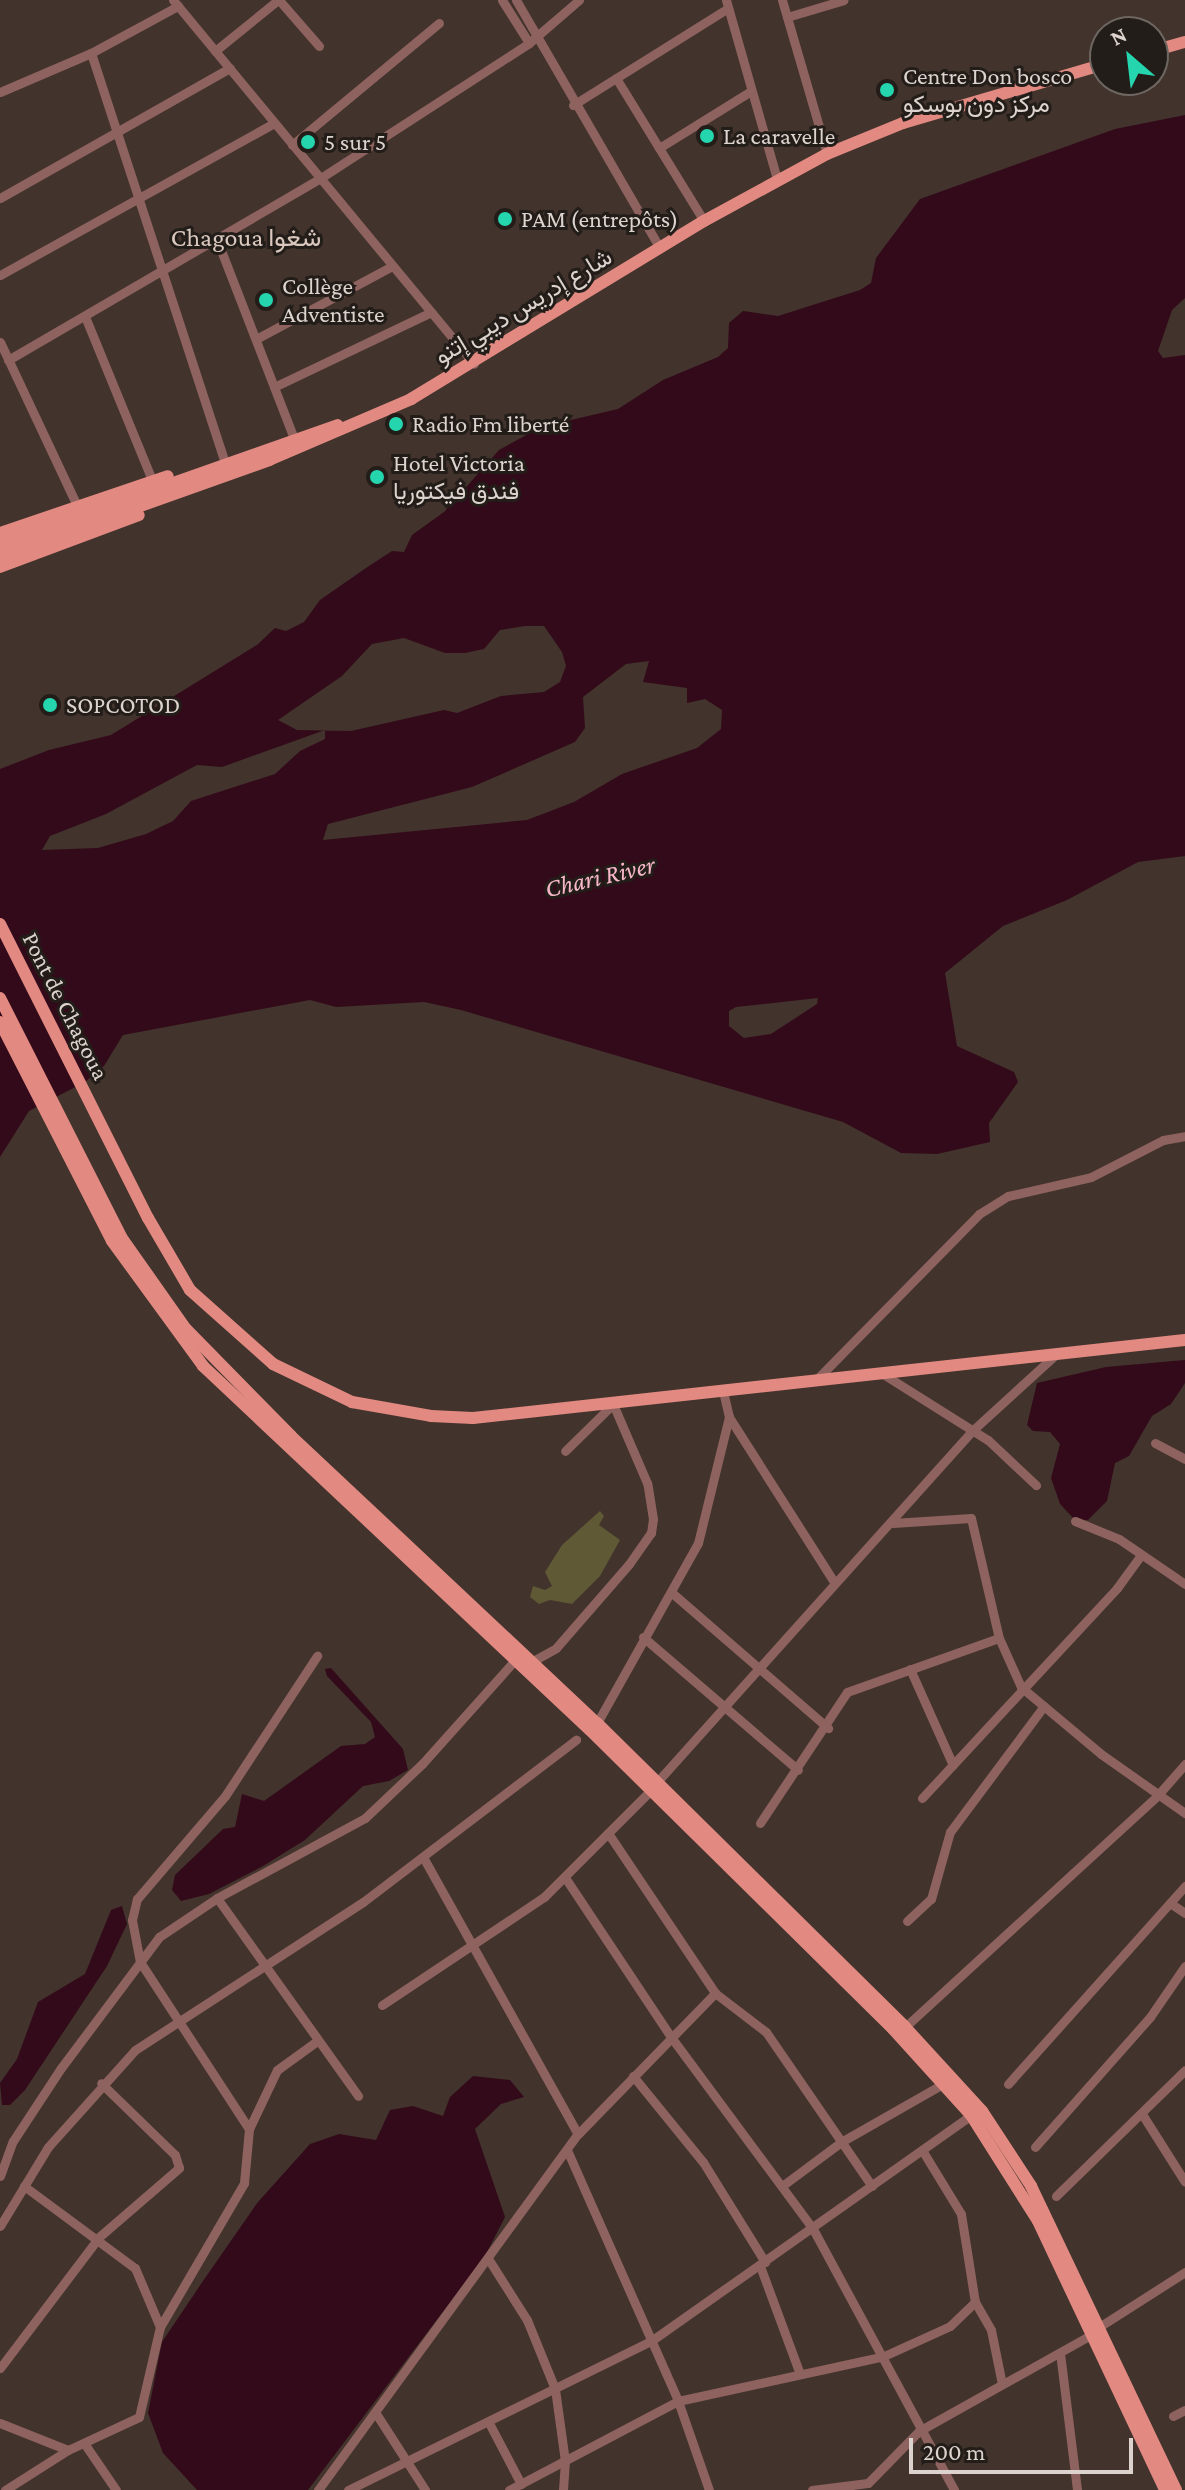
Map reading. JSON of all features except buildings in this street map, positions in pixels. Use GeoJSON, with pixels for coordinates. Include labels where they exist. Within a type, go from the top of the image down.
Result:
{"type":"FeatureCollection","features":[{"type":"Feature","properties":{"kind":"main road","name":"شارع إدريس ديبي إتنو"},"geometry":{"type":"LineString","coordinates":[[108,512],[215,480],[361,420],[474,364],[704,221],[827,154],[903,123],[1089,69]]}},
{"type":"Feature","properties":{"kind":"main road","name":"شارع إدريس ديبي إتنو"},"geometry":{"type":"LineString","coordinates":[[108,512],[224,461],[361,420]]}},
{"type":"Feature","properties":{"kind":"main road"},"geometry":{"type":"LineString","coordinates":[[0,533],[152,480],[210,467]]}},
{"type":"Feature","properties":{"kind":"main road"},"geometry":{"type":"LineString","coordinates":[[0,567],[166,504],[215,480]]}},
{"type":"Feature","properties":{"kind":"main road"},"geometry":{"type":"LineString","coordinates":[[0,544],[108,512]]}},
{"type":"Feature","properties":{"kind":"main road"},"geometry":{"type":"LineString","coordinates":[[0,556],[108,512]]}},
{"type":"Feature","properties":{"kind":"main road","name":"Pont de Chagoua"},"geometry":{"type":"LineString","coordinates":[[0,924],[190,1290],[273,1364],[352,1402],[431,1416],[473,1418],[1185,1340]]}},
{"type":"Feature","properties":{"kind":"main road"},"geometry":{"type":"LineString","coordinates":[[0,998],[56,1122],[133,1274],[203,1366],[654,1786],[905,2027],[1031,2186],[1165,2490]]}},
{"type":"Feature","properties":{"kind":"main road"},"geometry":{"type":"LineString","coordinates":[[0,1022],[121,1237],[186,1329],[291,1436],[597,1723],[654,1786],[949,2081],[1021,2191],[1176,2490]]}},
{"type":"Feature","properties":{"kind":"street"},"geometry":{"type":"LineString","coordinates":[[215,51],[279,0],[319,46]]}},
{"type":"Feature","properties":{"kind":"street"},"geometry":{"type":"LineString","coordinates":[[502,0],[533,40],[660,248]]}},
{"type":"Feature","properties":{"kind":"street"},"geometry":{"type":"LineString","coordinates":[[516,0],[533,40]]}},
{"type":"Feature","properties":{"kind":"street"},"geometry":{"type":"LineString","coordinates":[[8,360],[86,319],[319,179],[533,40],[578,0]]}},
{"type":"Feature","properties":{"kind":"street"},"geometry":{"type":"LineString","coordinates":[[782,0],[827,154]]}},
{"type":"Feature","properties":{"kind":"street"},"geometry":{"type":"LineString","coordinates":[[787,17],[844,0]]}},
{"type":"Feature","properties":{"kind":"street"},"geometry":{"type":"LineString","coordinates":[[0,92],[91,53],[175,3],[474,364]]}},
{"type":"Feature","properties":{"kind":"street"},"geometry":{"type":"LineString","coordinates":[[573,105],[727,4],[777,179]]}},
{"type":"Feature","properties":{"kind":"street"},"geometry":{"type":"LineString","coordinates":[[292,145],[439,23]]}},
{"type":"Feature","properties":{"kind":"street"},"geometry":{"type":"LineString","coordinates":[[91,53],[159,274],[224,461]]}},
{"type":"Feature","properties":{"kind":"street"},"geometry":{"type":"LineString","coordinates":[[0,198],[230,68]]}},
{"type":"Feature","properties":{"kind":"street"},"geometry":{"type":"LineString","coordinates":[[616,78],[704,221]]}},
{"type":"Feature","properties":{"kind":"street"},"geometry":{"type":"LineString","coordinates":[[659,148],[751,91]]}},
{"type":"Feature","properties":{"kind":"street"},"geometry":{"type":"LineString","coordinates":[[0,275],[274,123]]}},
{"type":"Feature","properties":{"kind":"street"},"geometry":{"type":"LineString","coordinates":[[217,240],[294,439]]}},
{"type":"Feature","properties":{"kind":"street"},"geometry":{"type":"LineString","coordinates":[[256,339],[392,266]]}},
{"type":"Feature","properties":{"kind":"street"},"geometry":{"type":"LineString","coordinates":[[274,387],[431,312]]}},
{"type":"Feature","properties":{"kind":"street"},"geometry":{"type":"LineString","coordinates":[[86,319],[152,480]]}},
{"type":"Feature","properties":{"kind":"street"},"geometry":{"type":"LineString","coordinates":[[0,342],[77,506]]}},
{"type":"Feature","properties":{"kind":"street"},"geometry":{"type":"LineString","coordinates":[[815,1381],[979,1214],[1008,1196],[1091,1177],[1163,1140],[1185,1136]]}},
{"type":"Feature","properties":{"kind":"street"},"geometry":{"type":"LineString","coordinates":[[382,2005],[566,1879],[758,1671],[834,1582],[893,1523],[973,1430],[1054,1356]]}},
{"type":"Feature","properties":{"kind":"street"},"geometry":{"type":"LineString","coordinates":[[883,1374],[973,1430],[1036,1485]]}},
{"type":"Feature","properties":{"kind":"street"},"geometry":{"type":"LineString","coordinates":[[723,1392],[729,1417],[834,1582]]}},
{"type":"Feature","properties":{"kind":"street"},"geometry":{"type":"LineString","coordinates":[[533,1661],[569,1634],[651,1533],[647,1483],[613,1404],[565,1451]]}},
{"type":"Feature","properties":{"kind":"street"},"geometry":{"type":"LineString","coordinates":[[597,1723],[698,1543],[729,1417]]}},
{"type":"Feature","properties":{"kind":"street"},"geometry":{"type":"LineString","coordinates":[[1155,1443],[1185,1459]]}},
{"type":"Feature","properties":{"kind":"street"},"geometry":{"type":"LineString","coordinates":[[893,1523],[971,1518],[999,1638],[1021,1687],[1157,1796],[1185,1813]]}},
{"type":"Feature","properties":{"kind":"street"},"geometry":{"type":"LineString","coordinates":[[1075,1521],[1119,1539],[1185,1584]]}},
{"type":"Feature","properties":{"kind":"street"},"geometry":{"type":"LineString","coordinates":[[922,1798],[1021,1687],[1117,1588],[1141,1555]]}},
{"type":"Feature","properties":{"kind":"street"},"geometry":{"type":"LineString","coordinates":[[671,1592],[758,1671],[828,1728]]}},
{"type":"Feature","properties":{"kind":"street"},"geometry":{"type":"LineString","coordinates":[[643,1637],[798,1770]]}},
{"type":"Feature","properties":{"kind":"street"},"geometry":{"type":"LineString","coordinates":[[760,1823],[828,1728],[833,1709],[847,1692],[999,1638]]}},
{"type":"Feature","properties":{"kind":"street"},"geometry":{"type":"LineString","coordinates":[[249,2129],[140,1962],[132,1920],[137,1899],[225,1796],[317,1656]]}},
{"type":"Feature","properties":{"kind":"street"},"geometry":{"type":"LineString","coordinates":[[0,2176],[13,2141],[61,2068],[159,1937],[217,1898],[365,1818],[422,1764],[516,1659]]}},
{"type":"Feature","properties":{"kind":"street"},"geometry":{"type":"LineString","coordinates":[[910,1669],[953,1765]]}},
{"type":"Feature","properties":{"kind":"street"},"geometry":{"type":"LineString","coordinates":[[907,1921],[931,1899],[950,1832],[1044,1706]]}},
{"type":"Feature","properties":{"kind":"street"},"geometry":{"type":"LineString","coordinates":[[0,2226],[24,2186],[101,2083],[135,2050],[423,1857],[576,1740]]}},
{"type":"Feature","properties":{"kind":"street"},"geometry":{"type":"LineString","coordinates":[[905,2027],[1157,1796],[1185,1764]]}},
{"type":"Feature","properties":{"kind":"street"},"geometry":{"type":"LineString","coordinates":[[608,1833],[715,1993],[766,2032],[872,2186]]}},
{"type":"Feature","properties":{"kind":"street"},"geometry":{"type":"LineString","coordinates":[[423,1857],[578,2134]]}},
{"type":"Feature","properties":{"kind":"street"},"geometry":{"type":"LineString","coordinates":[[566,1879],[671,2037],[813,2229],[884,2356],[919,2431],[954,2490]]}},
{"type":"Feature","properties":{"kind":"street"},"geometry":{"type":"LineString","coordinates":[[1008,2084],[1185,1886]]}},
{"type":"Feature","properties":{"kind":"street"},"geometry":{"type":"LineString","coordinates":[[217,1898],[263,1967],[358,2096]]}},
{"type":"Feature","properties":{"kind":"street"},"geometry":{"type":"LineString","coordinates":[[1170,1903],[1185,1913]]}},
{"type":"Feature","properties":{"kind":"street"},"geometry":{"type":"LineString","coordinates":[[1035,2147],[1150,2017],[1185,1966]]}},
{"type":"Feature","properties":{"kind":"street"},"geometry":{"type":"LineString","coordinates":[[318,2490],[489,2260],[578,2134],[715,1993]]}},
{"type":"Feature","properties":{"kind":"street"},"geometry":{"type":"LineString","coordinates":[[5,2490],[68,2450],[139,2417],[160,2327],[244,2183],[249,2129],[277,2070],[317,2041]]}},
{"type":"Feature","properties":{"kind":"street"},"geometry":{"type":"LineString","coordinates":[[1056,2196],[1185,2070]]}},
{"type":"Feature","properties":{"kind":"street"},"geometry":{"type":"LineString","coordinates":[[633,2076],[703,2162],[763,2264],[800,2374]]}},
{"type":"Feature","properties":{"kind":"street"},"geometry":{"type":"LineString","coordinates":[[782,2186],[841,2142],[949,2081]]}},
{"type":"Feature","properties":{"kind":"street"},"geometry":{"type":"LineString","coordinates":[[0,2368],[99,2237],[179,2168],[180,2162],[101,2083]]}},
{"type":"Feature","properties":{"kind":"street"},"geometry":{"type":"LineString","coordinates":[[1142,2114],[1185,2182]]}},
{"type":"Feature","properties":{"kind":"street"},"geometry":{"type":"LineString","coordinates":[[348,2490],[651,2341],[971,2115]]}},
{"type":"Feature","properties":{"kind":"street"},"geometry":{"type":"LineString","coordinates":[[567,2150],[678,2401],[709,2490]]}},
{"type":"Feature","properties":{"kind":"street"},"geometry":{"type":"LineString","coordinates":[[922,2150],[961,2214],[975,2302],[991,2330],[1002,2384]]}},
{"type":"Feature","properties":{"kind":"street"},"geometry":{"type":"LineString","coordinates":[[24,2186],[99,2237],[135,2268],[160,2327]]}},
{"type":"Feature","properties":{"kind":"street"},"geometry":{"type":"LineString","coordinates":[[489,2260],[527,2320],[555,2389],[565,2461],[563,2490]]}},
{"type":"Feature","properties":{"kind":"street"},"geometry":{"type":"LineString","coordinates":[[812,2490],[868,2487],[919,2431],[1060,2353],[1185,2272]]}},
{"type":"Feature","properties":{"kind":"street"},"geometry":{"type":"LineString","coordinates":[[509,2490],[678,2401],[884,2356],[950,2326],[975,2302]]}},
{"type":"Feature","properties":{"kind":"street"},"geometry":{"type":"LineString","coordinates":[[1060,2353],[1077,2490]]}},
{"type":"Feature","properties":{"kind":"street"},"geometry":{"type":"LineString","coordinates":[[1173,2416],[1185,2410]]}},
{"type":"Feature","properties":{"kind":"street"},"geometry":{"type":"LineString","coordinates":[[375,2412],[425,2490]]}},
{"type":"Feature","properties":{"kind":"street"},"geometry":{"type":"LineString","coordinates":[[0,2423],[68,2450]]}},
{"type":"Feature","properties":{"kind":"street"},"geometry":{"type":"LineString","coordinates":[[489,2423],[521,2484]]}},
{"type":"Feature","properties":{"kind":"street"},"geometry":{"type":"LineString","coordinates":[[84,2443],[116,2490]]}},
{"type":"Feature","properties":{"kind":"shaded area"},"geometry":{"type":"Polygon","coordinates":[[[600,1511],[604,1516],[599,1525],[620,1540],[600,1576],[572,1604],[550,1600],[539,1604],[530,1597],[533,1586],[545,1590],[552,1586],[545,1572],[562,1545],[600,1511]]]}},
{"type":"Feature","properties":{"kind":"water","name":"Chari River"},"geometry":{"type":"Polygon","coordinates":[[[1185,115],[1185,298],[1172,310],[1158,351],[1163,358],[1185,355],[1185,856],[1138,862],[1067,900],[1003,926],[945,973],[957,1046],[1014,1072],[1018,1082],[989,1123],[990,1142],[937,1154],[901,1153],[843,1122],[461,1010],[424,1002],[336,1007],[310,1000],[123,1035],[104,1066],[85,1082],[29,1111],[0,1157],[0,769],[49,750],[111,735],[257,645],[275,628],[286,631],[304,622],[320,600],[392,551],[404,552],[412,535],[444,512],[499,450],[541,427],[618,409],[663,380],[718,357],[728,348],[729,323],[743,311],[778,316],[860,290],[871,283],[876,258],[920,199],[1115,129],[1185,115]],[[544,626],[500,630],[484,649],[465,653],[445,653],[404,638],[372,644],[342,676],[278,720],[297,730],[324,730],[222,767],[197,765],[106,814],[50,836],[42,850],[98,848],[146,834],[173,821],[191,801],[275,774],[300,751],[325,739],[325,731],[351,731],[444,710],[457,713],[501,696],[544,692],[560,682],[566,666],[562,652],[544,626]],[[649,661],[626,664],[583,697],[585,728],[575,742],[472,787],[328,824],[323,840],[527,820],[574,802],[622,774],[697,748],[721,729],[722,710],[705,699],[687,703],[687,688],[643,682],[649,661]],[[818,998],[736,1007],[729,1011],[729,1026],[744,1038],[771,1034],[817,1004],[818,998]]]}},
{"type":"Feature","properties":{"kind":"water"},"geometry":{"type":"Polygon","coordinates":[[[1185,1360],[1185,1383],[1171,1404],[1152,1416],[1129,1456],[1115,1463],[1107,1501],[1088,1520],[1076,1521],[1060,1504],[1051,1478],[1060,1444],[1050,1432],[1033,1431],[1027,1425],[1037,1383],[1106,1367],[1185,1360]]]}},
{"type":"Feature","properties":{"kind":"water"},"geometry":{"type":"Polygon","coordinates":[[[331,1668],[403,1749],[408,1770],[389,1781],[363,1786],[305,1840],[263,1866],[209,1894],[181,1901],[172,1890],[175,1875],[223,1829],[235,1827],[242,1794],[264,1801],[341,1746],[365,1744],[375,1737],[371,1722],[327,1676],[325,1669],[331,1668]]]}},
{"type":"Feature","properties":{"kind":"water"},"geometry":{"type":"Polygon","coordinates":[[[122,1906],[127,1924],[107,1966],[25,2090],[10,2105],[2,2105],[0,2083],[17,2059],[38,2002],[85,1974],[111,1910],[122,1906]]]}},
{"type":"Feature","properties":{"kind":"water"},"geometry":{"type":"Polygon","coordinates":[[[473,2076],[510,2080],[524,2097],[501,2104],[475,2129],[505,2217],[485,2256],[308,2490],[197,2490],[163,2453],[148,2413],[162,2342],[258,2202],[310,2144],[339,2134],[376,2140],[390,2110],[413,2106],[443,2116],[450,2097],[473,2076]]]}},
{"type":"Feature","properties":{"kind":"place","name":"Centre Don bosco مركز دون بوسكو"},"geometry":{"type":"Point","coordinates":[887,90]}},
{"type":"Feature","properties":{"kind":"place","name":"La caravelle"},"geometry":{"type":"Point","coordinates":[707,136]}},
{"type":"Feature","properties":{"kind":"place","name":"5 sur 5"},"geometry":{"type":"Point","coordinates":[308,142]}},
{"type":"Feature","properties":{"kind":"place","name":"PAM (entrepôts)"},"geometry":{"type":"Point","coordinates":[505,219]}},
{"type":"Feature","properties":{"kind":"place","name":"Collège Adventiste"},"geometry":{"type":"Point","coordinates":[266,300]}},
{"type":"Feature","properties":{"kind":"place","name":"Radio Fm liberté"},"geometry":{"type":"Point","coordinates":[396,424]}},
{"type":"Feature","properties":{"kind":"place","name":"Hotel Victoria فندق فيكتوريا"},"geometry":{"type":"Point","coordinates":[377,477]}},
{"type":"Feature","properties":{"kind":"place","name":"SOPCOTOD"},"geometry":{"type":"Point","coordinates":[50,705]}},
{"type":"Feature","properties":{"kind":"district","name":"Chagoua شغوا"},"geometry":{"type":"Point","coordinates":[246,238]}}]}
